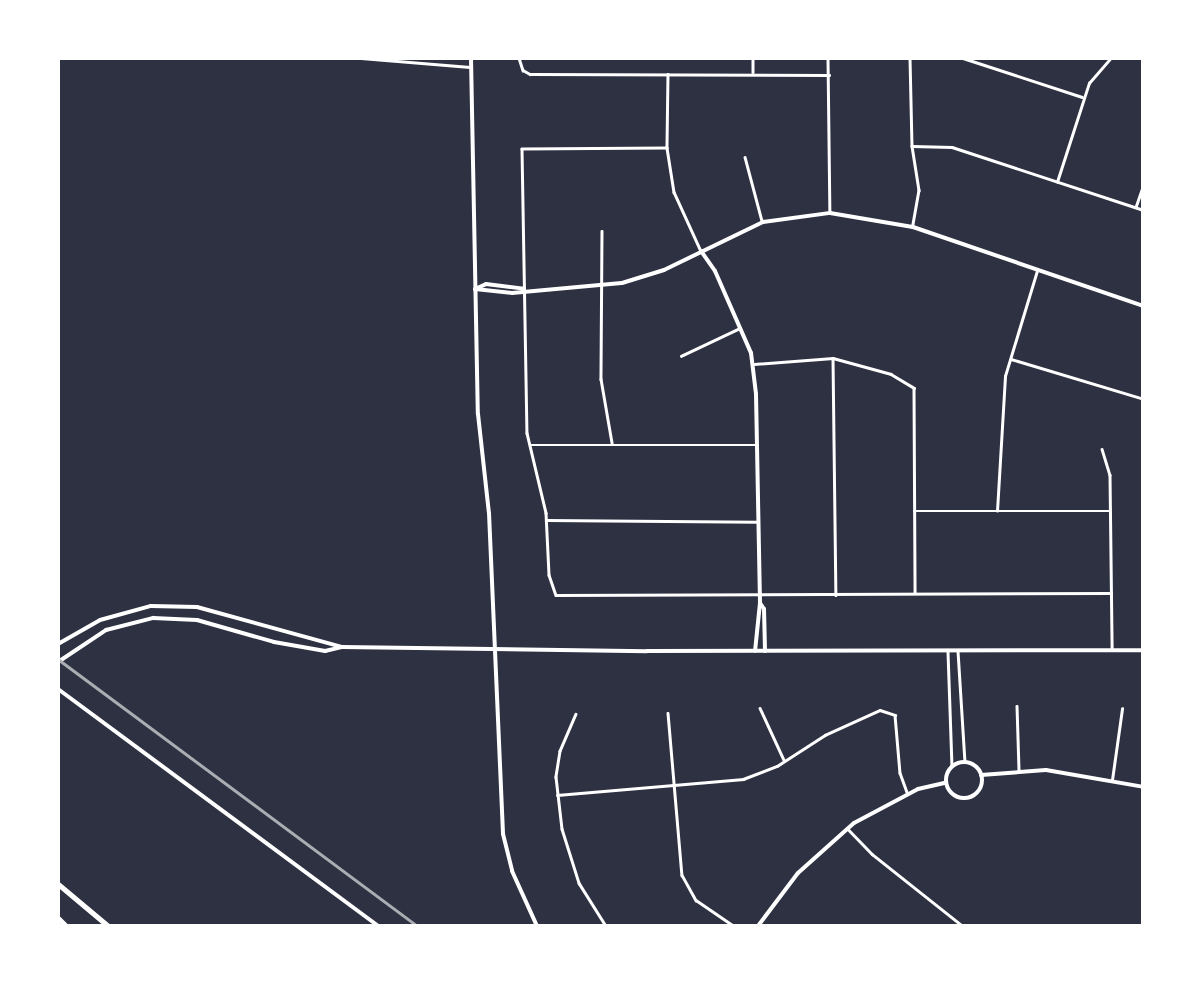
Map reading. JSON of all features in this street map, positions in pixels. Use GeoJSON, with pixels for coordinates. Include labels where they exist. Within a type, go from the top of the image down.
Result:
{"type":"FeatureCollection","features":[{"type":"Feature","properties":{"kind":"highway"},"geometry":{"type":"LineString","coordinates":[[58,884],[108,926]]}},
{"type":"Feature","properties":{"kind":"highway"},"geometry":{"type":"LineString","coordinates":[[58,918],[66,926]]}},
{"type":"Feature","properties":{"kind":"street"},"geometry":{"type":"LineString","coordinates":[[361,58],[471,67]]}},
{"type":"Feature","properties":{"kind":"street"},"geometry":{"type":"LineString","coordinates":[[471,58],[478,414],[489,513],[503,834],[512,870],[537,926]]}},
{"type":"Feature","properties":{"kind":"street"},"geometry":{"type":"LineString","coordinates":[[519,58],[523,70],[530,74],[828,75]]}},
{"type":"Feature","properties":{"kind":"street"},"geometry":{"type":"LineString","coordinates":[[752,58],[753,73]]}},
{"type":"Feature","properties":{"kind":"street"},"geometry":{"type":"LineString","coordinates":[[828,58],[830,213]]}},
{"type":"Feature","properties":{"kind":"street"},"geometry":{"type":"LineString","coordinates":[[910,58],[912,146],[919,190],[912,227]]}},
{"type":"Feature","properties":{"kind":"street"},"geometry":{"type":"LineString","coordinates":[[963,58],[1083,97]]}},
{"type":"Feature","properties":{"kind":"street"},"geometry":{"type":"LineString","coordinates":[[1057,182],[1083,97],[1111,58]]}},
{"type":"Feature","properties":{"kind":"street"},"geometry":{"type":"LineString","coordinates":[[668,74],[667,148],[674,192],[741,327],[753,364],[760,600],[755,651]]}},
{"type":"Feature","properties":{"kind":"street"},"geometry":{"type":"LineString","coordinates":[[912,146],[952,146],[1144,210]]}},
{"type":"Feature","properties":{"kind":"street"},"geometry":{"type":"LineString","coordinates":[[667,148],[522,148],[530,444],[546,520],[549,575],[556,595],[760,600],[915,593],[1111,593]]}},
{"type":"Feature","properties":{"kind":"street"},"geometry":{"type":"LineString","coordinates":[[745,156],[763,222]]}},
{"type":"Feature","properties":{"kind":"street"},"geometry":{"type":"LineString","coordinates":[[1136,208],[1144,183]]}},
{"type":"Feature","properties":{"kind":"street"},"geometry":{"type":"LineString","coordinates":[[474,290],[486,284],[598,287],[664,270],[763,222],[830,213],[912,227],[1144,306]]}},
{"type":"Feature","properties":{"kind":"street"},"geometry":{"type":"LineString","coordinates":[[602,231],[598,287],[601,380],[612,444]]}},
{"type":"Feature","properties":{"kind":"street"},"geometry":{"type":"LineString","coordinates":[[997,511],[1009,358],[1037,270]]}},
{"type":"Feature","properties":{"kind":"street"},"geometry":{"type":"LineString","coordinates":[[682,356],[741,327]]}},
{"type":"Feature","properties":{"kind":"street"},"geometry":{"type":"LineString","coordinates":[[753,364],[833,358],[891,374],[914,388],[915,593]]}},
{"type":"Feature","properties":{"kind":"street"},"geometry":{"type":"LineString","coordinates":[[833,358],[836,596]]}},
{"type":"Feature","properties":{"kind":"street"},"geometry":{"type":"LineString","coordinates":[[1009,358],[1144,399]]}},
{"type":"Feature","properties":{"kind":"street"},"geometry":{"type":"LineString","coordinates":[[530,444],[757,445]]}},
{"type":"Feature","properties":{"kind":"street"},"geometry":{"type":"LineString","coordinates":[[1102,448],[1110,474],[1112,650]]}},
{"type":"Feature","properties":{"kind":"street"},"geometry":{"type":"LineString","coordinates":[[914,511],[1111,511]]}},
{"type":"Feature","properties":{"kind":"street"},"geometry":{"type":"LineString","coordinates":[[546,520],[758,522]]}},
{"type":"Feature","properties":{"kind":"street"},"geometry":{"type":"LineString","coordinates":[[760,600],[764,609],[765,651]]}},
{"type":"Feature","properties":{"kind":"street"},"geometry":{"type":"LineString","coordinates":[[58,644],[100,620],[151,606],[198,607],[342,646]]}},
{"type":"Feature","properties":{"kind":"street"},"geometry":{"type":"LineString","coordinates":[[58,662],[106,630],[153,618],[197,620],[300,648],[1144,650]]}},
{"type":"Feature","properties":{"kind":"street"},"geometry":{"type":"LineString","coordinates":[[946,783],[952,766],[948,650]]}},
{"type":"Feature","properties":{"kind":"street"},"geometry":{"type":"LineString","coordinates":[[958,650],[965,762],[982,776],[1020,770],[1144,786]]}},
{"type":"Feature","properties":{"kind":"street"},"geometry":{"type":"LineString","coordinates":[[58,689],[378,926]]}},
{"type":"Feature","properties":{"kind":"street"},"geometry":{"type":"LineString","coordinates":[[1018,706],[1020,770]]}},
{"type":"Feature","properties":{"kind":"street"},"geometry":{"type":"LineString","coordinates":[[760,708],[785,761]]}},
{"type":"Feature","properties":{"kind":"street"},"geometry":{"type":"LineString","coordinates":[[1112,780],[1122,709]]}},
{"type":"Feature","properties":{"kind":"street"},"geometry":{"type":"LineString","coordinates":[[557,796],[743,779],[785,761],[869,713],[892,712],[900,773],[908,794]]}},
{"type":"Feature","properties":{"kind":"street"},"geometry":{"type":"LineString","coordinates":[[668,713],[682,875],[696,900],[734,926]]}},
{"type":"Feature","properties":{"kind":"street"},"geometry":{"type":"LineString","coordinates":[[576,714],[560,751],[557,796],[569,857],[606,926]]}},
{"type":"Feature","properties":{"kind":"street"},"geometry":{"type":"LineString","coordinates":[[952,766],[965,762]]}},
{"type":"Feature","properties":{"kind":"street"},"geometry":{"type":"LineString","coordinates":[[946,783],[956,797],[968,798],[978,792],[982,776]]}},
{"type":"Feature","properties":{"kind":"street"},"geometry":{"type":"LineString","coordinates":[[758,926],[798,873],[847,828],[908,794],[946,783]]}},
{"type":"Feature","properties":{"kind":"street"},"geometry":{"type":"LineString","coordinates":[[847,828],[872,854],[963,926]]}},
{"type":"Feature","properties":{"kind":"street"},"geometry":{"type":"LineString","coordinates":[[952,926],[958,920]]}},
{"type":"Feature","properties":{"kind":"railway"},"geometry":{"type":"LineString","coordinates":[[58,659],[418,926]]}}]}
